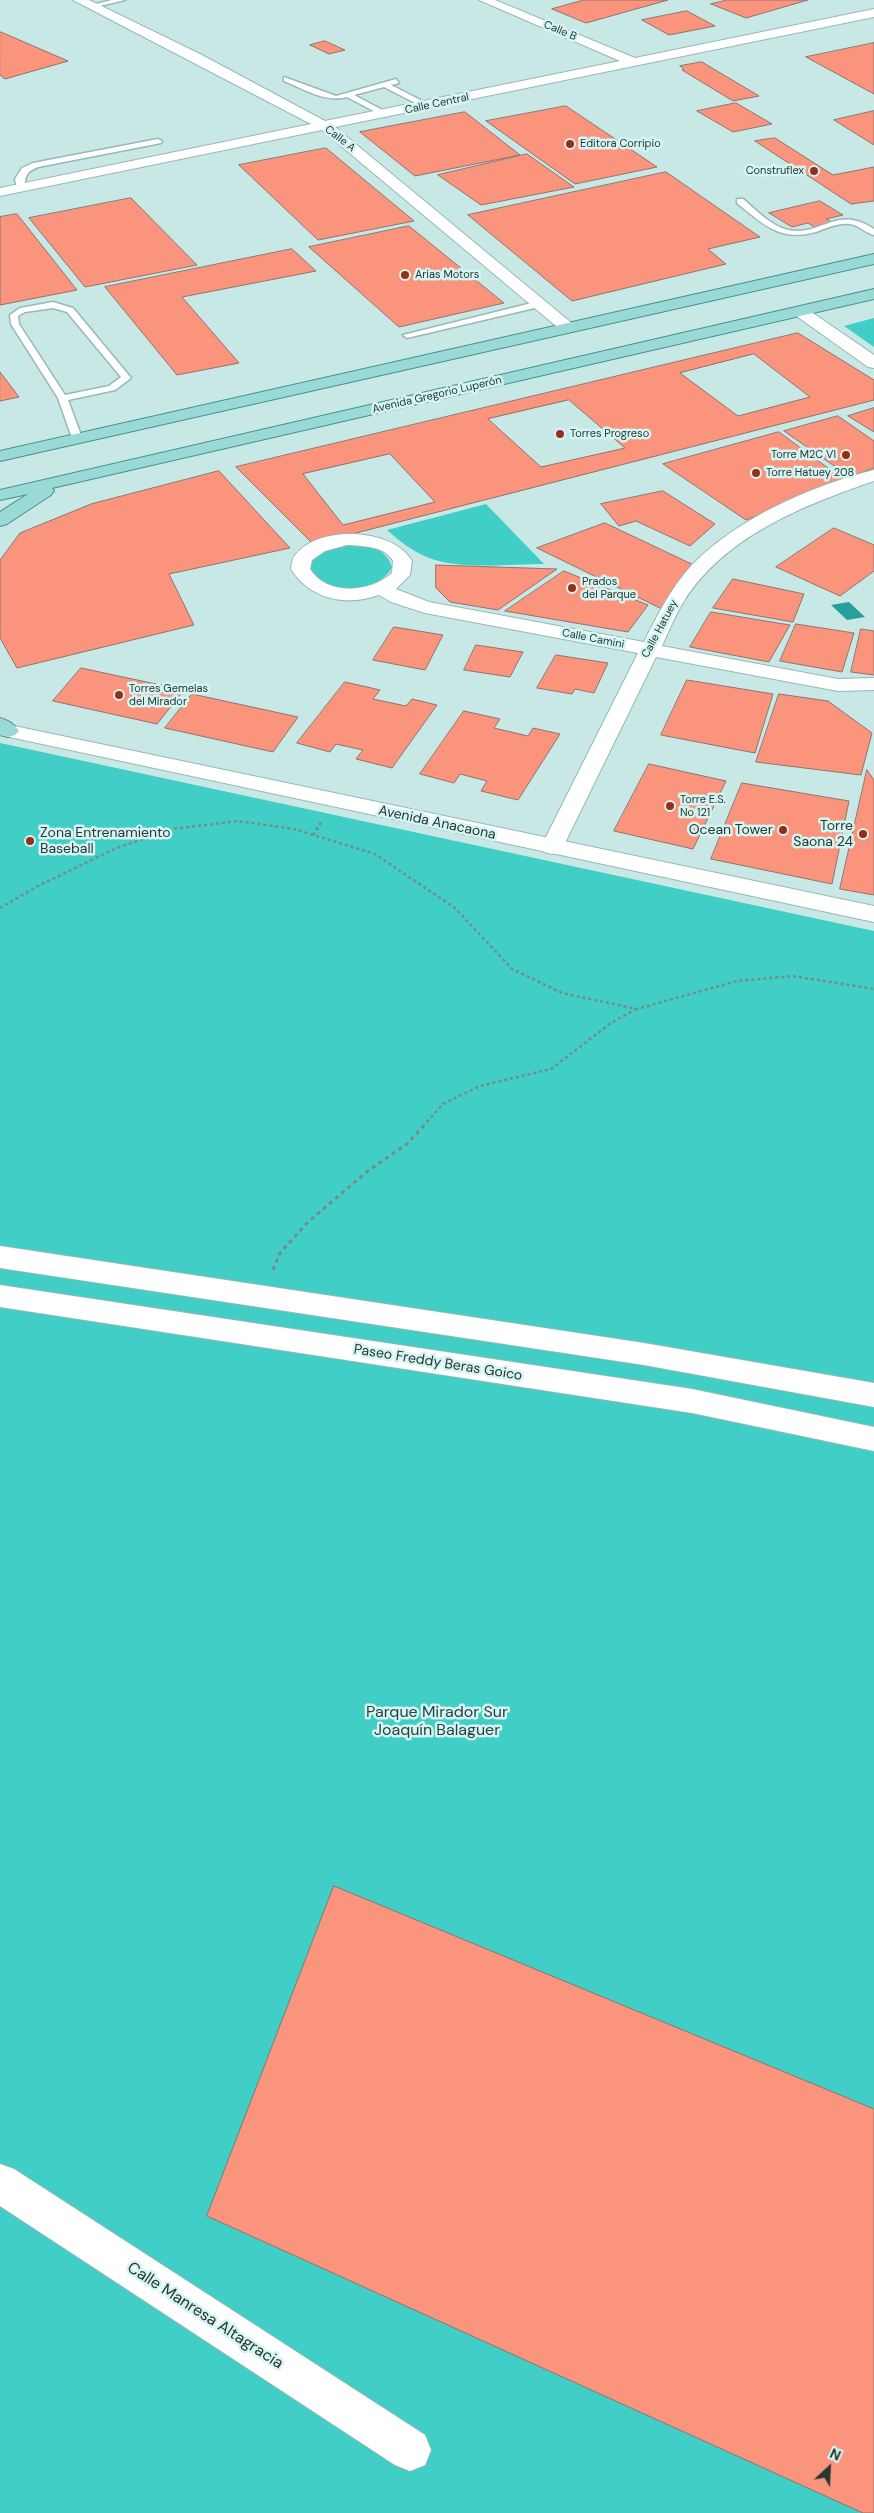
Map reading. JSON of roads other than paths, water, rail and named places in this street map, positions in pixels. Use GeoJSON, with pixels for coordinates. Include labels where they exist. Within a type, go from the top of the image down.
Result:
{"type":"FeatureCollection","features":[{"type":"Feature","properties":{"kind":"main road"},"geometry":{"type":"LineString","coordinates":[[0,456],[874,258]]}},
{"type":"Feature","properties":{"kind":"main road","name":"Avenida Gregorio Luperón"},"geometry":{"type":"LineString","coordinates":[[0,495],[874,294]]}},
{"type":"Feature","properties":{"kind":"main road"},"geometry":{"type":"LineString","coordinates":[[0,520],[60,482]]}},
{"type":"Feature","properties":{"kind":"street","name":"Calle B"},"geometry":{"type":"LineString","coordinates":[[486,0],[636,63]]}},
{"type":"Feature","properties":{"kind":"street"},"geometry":{"type":"LineString","coordinates":[[868,0],[874,2]]}},
{"type":"Feature","properties":{"kind":"street","name":"Calle A"},"geometry":{"type":"LineString","coordinates":[[85,3],[196,57],[326,127],[568,328]]}},
{"type":"Feature","properties":{"kind":"street","name":"Calle Central"},"geometry":{"type":"LineString","coordinates":[[0,192],[385,115],[874,13]]}},
{"type":"Feature","properties":{"kind":"street"},"geometry":{"type":"LineString","coordinates":[[801,312],[874,364]]}},
{"type":"Feature","properties":{"kind":"street","name":"Calle Hatuey"},"geometry":{"type":"LineString","coordinates":[[552,847],[648,650],[674,601],[702,567],[748,529],[785,508],[874,475]]}},
{"type":"Feature","properties":{"kind":"street"},"geometry":{"type":"LineString","coordinates":[[355,540],[379,543],[392,549],[400,556],[404,565],[402,574],[394,582],[382,589],[366,593],[331,592],[316,587],[306,580],[300,572],[300,563],[306,554],[316,547],[331,542],[355,540]]}},
{"type":"Feature","properties":{"kind":"street","name":"Calle Camini"},"geometry":{"type":"LineString","coordinates":[[382,589],[398,598],[425,607],[838,685],[874,684]]}},
{"type":"Feature","properties":{"kind":"street","name":"Calle Camini"},"geometry":{"type":"LineString","coordinates":[[838,685],[874,704]]}},
{"type":"Feature","properties":{"kind":"street","name":"Avenida Anacaona"},"geometry":{"type":"LineString","coordinates":[[3,728],[552,847],[874,914]]}},
{"type":"Feature","properties":{"kind":"street"},"geometry":{"type":"LineString","coordinates":[[0,1257],[644,1354],[874,1395]]}},
{"type":"Feature","properties":{"kind":"street","name":"Paseo Freddy Beras Goico"},"geometry":{"type":"LineString","coordinates":[[0,1296],[692,1401],[874,1438]]}},
{"type":"Feature","properties":{"kind":"street","name":"Calle Manresa Altagracia"},"geometry":{"type":"LineString","coordinates":[[0,2183],[410,2450]]}},
{"type":"Feature","properties":{"kind":"lane"},"geometry":{"type":"LineString","coordinates":[[85,3],[122,0]]}},
{"type":"Feature","properties":{"kind":"lane"},"geometry":{"type":"LineString","coordinates":[[287,78],[323,95],[336,98],[396,81]]}},
{"type":"Feature","properties":{"kind":"lane"},"geometry":{"type":"LineString","coordinates":[[384,84],[428,106]]}},
{"type":"Feature","properties":{"kind":"lane"},"geometry":{"type":"LineString","coordinates":[[348,95],[385,115]]}},
{"type":"Feature","properties":{"kind":"lane"},"geometry":{"type":"LineString","coordinates":[[22,188],[19,179],[25,170],[36,165],[158,141]]}},
{"type":"Feature","properties":{"kind":"lane"},"geometry":{"type":"LineString","coordinates":[[740,201],[779,230],[788,233],[798,233],[847,222],[860,225],[874,233]]}},
{"type":"Feature","properties":{"kind":"lane"},"geometry":{"type":"LineString","coordinates":[[407,335],[540,304]]}},
{"type":"Feature","properties":{"kind":"lane"},"geometry":{"type":"LineString","coordinates":[[63,398],[112,388],[126,378],[70,310],[53,305],[23,310],[14,316],[15,324],[63,398],[77,438]]}},
{"type":"Feature","properties":{"kind":"place","name":"Editora Corripio"},"geometry":{"type":"Point","coordinates":[570,144]}},
{"type":"Feature","properties":{"kind":"place","name":"Construflex"},"geometry":{"type":"Point","coordinates":[814,171]}},
{"type":"Feature","properties":{"kind":"place","name":"Arias Motors"},"geometry":{"type":"Point","coordinates":[405,275]}},
{"type":"Feature","properties":{"kind":"place","name":"Torres Progreso"},"geometry":{"type":"Point","coordinates":[560,434]}},
{"type":"Feature","properties":{"kind":"place","name":"Torre M2C VI"},"geometry":{"type":"Point","coordinates":[846,455]}},
{"type":"Feature","properties":{"kind":"place","name":"Torre Hatuey 208"},"geometry":{"type":"Point","coordinates":[756,473]}},
{"type":"Feature","properties":{"kind":"place","name":"Prados del Parque"},"geometry":{"type":"Point","coordinates":[572,588]}},
{"type":"Feature","properties":{"kind":"place","name":"Torres Gemelas del Mirador"},"geometry":{"type":"Point","coordinates":[119,695]}},
{"type":"Feature","properties":{"kind":"place","name":"Torre E.S. No 121"},"geometry":{"type":"Point","coordinates":[670,806]}},
{"type":"Feature","properties":{"kind":"place","name":"Ocean Tower"},"geometry":{"type":"Point","coordinates":[783,830]}},
{"type":"Feature","properties":{"kind":"place","name":"Torre Saona 24"},"geometry":{"type":"Point","coordinates":[863,834]}},
{"type":"Feature","properties":{"kind":"place","name":"Zona Entrenamiento Baseball"},"geometry":{"type":"Point","coordinates":[30,841]}},
{"type":"Feature","properties":{"kind":"park label","name":"Parque Mirador Sur Joaquín Balaguer"},"geometry":{"type":"Point","coordinates":[437,1722]}}]}
